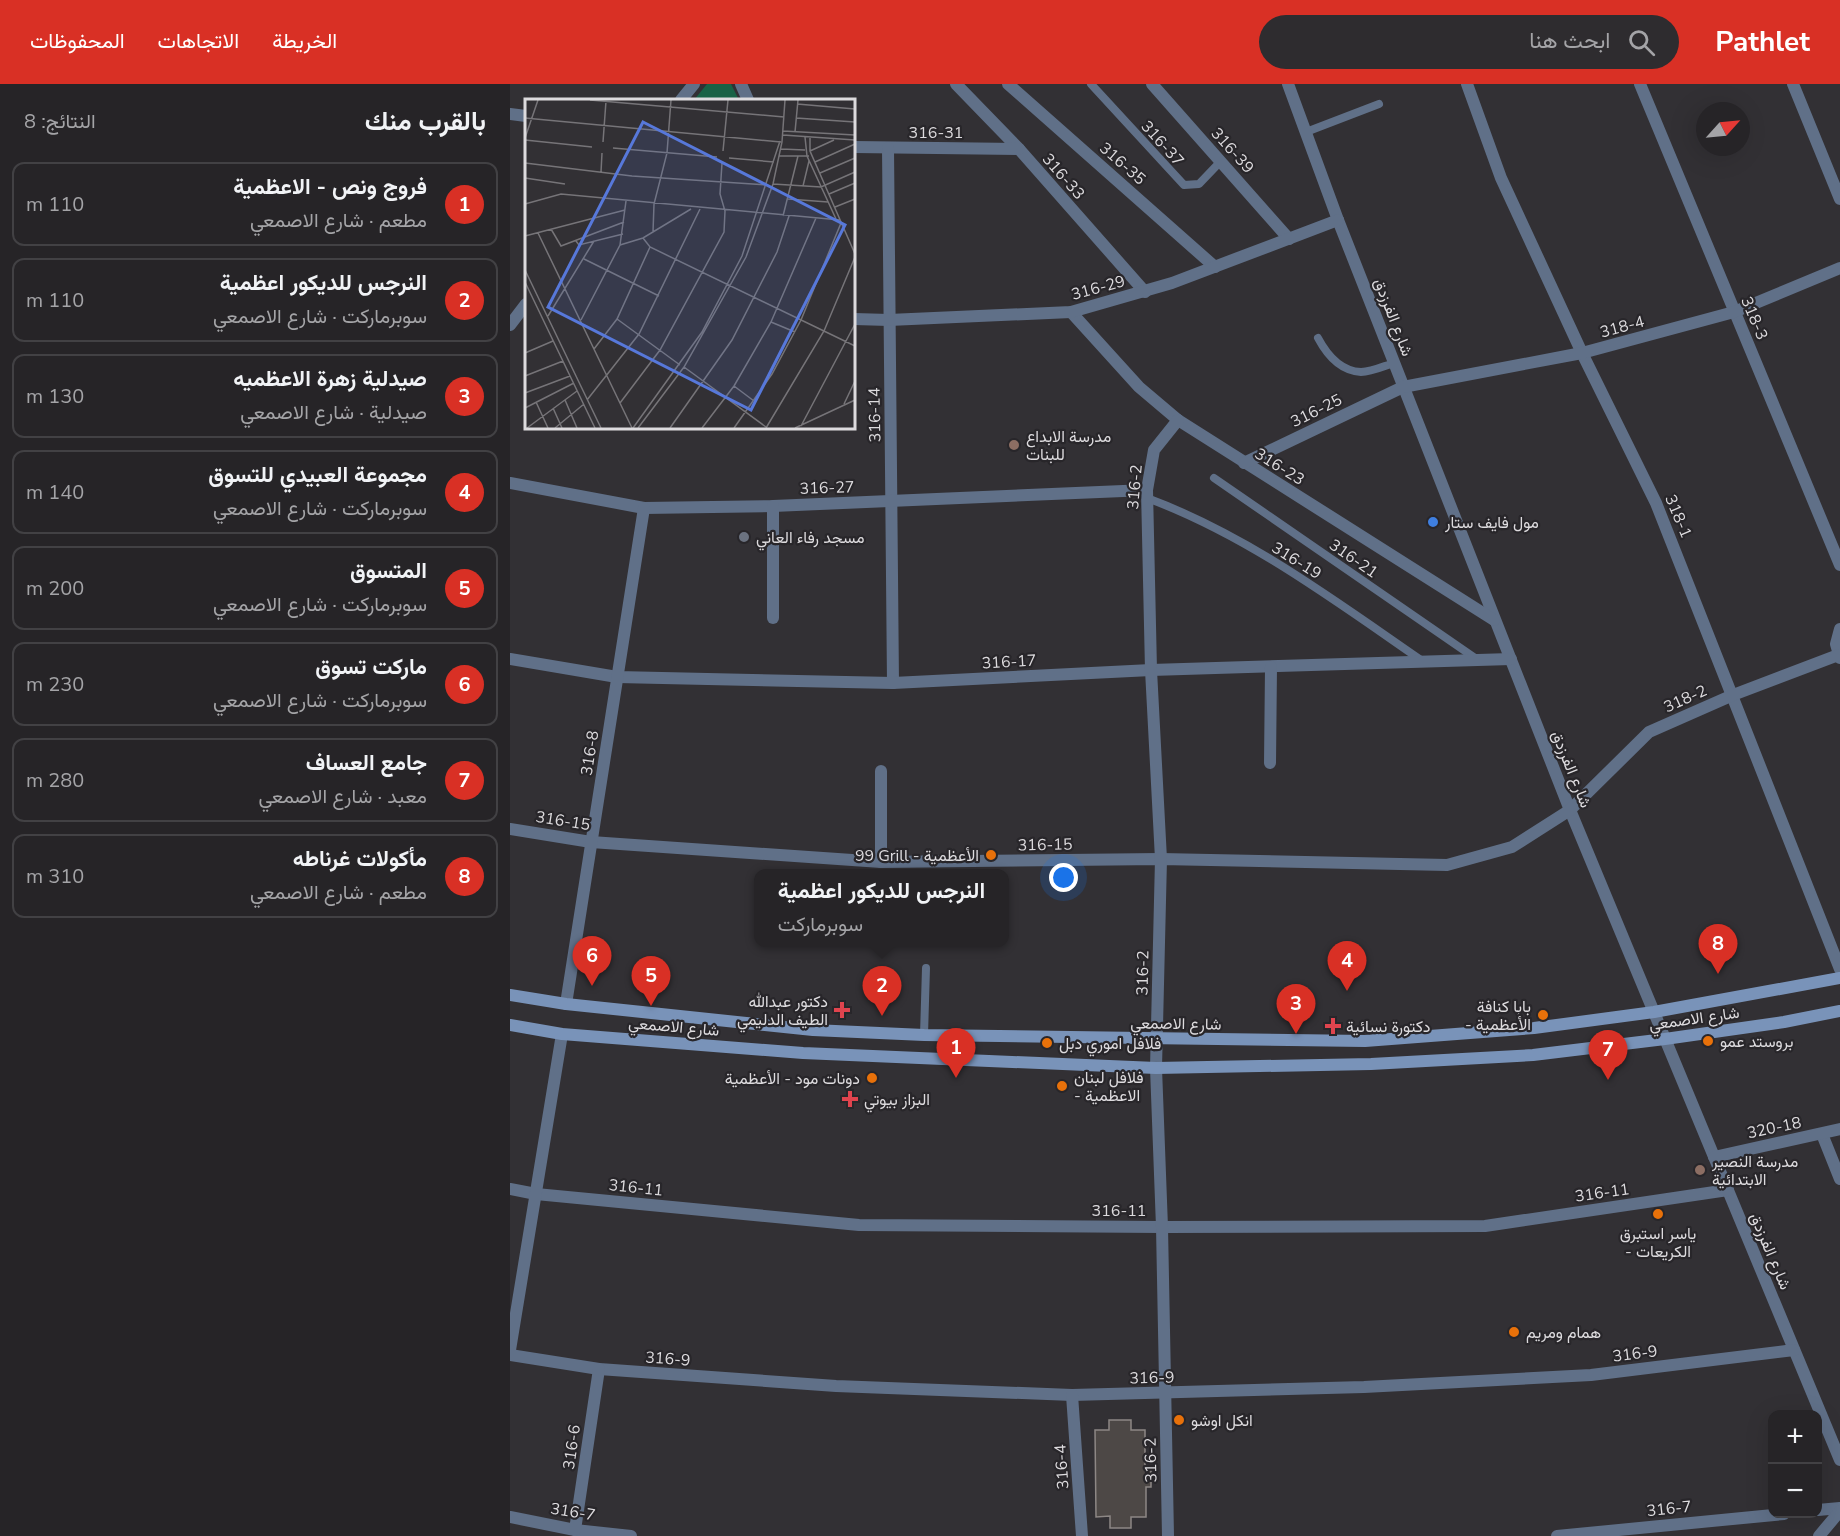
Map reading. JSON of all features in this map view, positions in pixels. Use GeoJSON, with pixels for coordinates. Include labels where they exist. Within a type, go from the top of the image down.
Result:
{"type":"FeatureCollection","features":[{"type":"Feature","properties":{"kind":"street"},"geometry":{"type":"LineString","coordinates":[[682,99],[694,84]]}},
{"type":"Feature","properties":{"kind":"street"},"geometry":{"type":"LineString","coordinates":[[741,84],[748,99]]}},
{"type":"Feature","properties":{"kind":"street","name":"316-33"},"geometry":{"type":"LineString","coordinates":[[956,84],[1018,149],[1145,292]]}},
{"type":"Feature","properties":{"kind":"street","name":"316-35"},"geometry":{"type":"LineString","coordinates":[[1008,84],[1215,267]]}},
{"type":"Feature","properties":{"kind":"street","name":"316-39"},"geometry":{"type":"LineString","coordinates":[[1152,84],[1289,239]]}},
{"type":"Feature","properties":{"kind":"street","name":"شارع الفرزدق"},"geometry":{"type":"LineString","coordinates":[[1288,84],[1338,220],[1570,810],[1840,1460]]}},
{"type":"Feature","properties":{"kind":"street","name":"318-1"},"geometry":{"type":"LineString","coordinates":[[1467,84],[1501,178],[1582,353],[1656,503],[1840,969]]}},
{"type":"Feature","properties":{"kind":"street","name":"318-3"},"geometry":{"type":"LineString","coordinates":[[1640,84],[1840,565]]}},
{"type":"Feature","properties":{"kind":"street"},"geometry":{"type":"LineString","coordinates":[[1793,84],[1840,199]]}},
{"type":"Feature","properties":{"kind":"street"},"geometry":{"type":"LineString","coordinates":[[510,114],[525,116]]}},
{"type":"Feature","properties":{"kind":"street","name":"316-31"},"geometry":{"type":"LineString","coordinates":[[855,147],[1018,149]]}},
{"type":"Feature","properties":{"kind":"street","name":"316-14"},"geometry":{"type":"LineString","coordinates":[[888,148],[893,683]]}},
{"type":"Feature","properties":{"kind":"street","name":"316-29"},"geometry":{"type":"LineString","coordinates":[[855,319],[889,320],[1071,312],[1145,292],[1338,220]]}},
{"type":"Feature","properties":{"kind":"street","name":"318-4"},"geometry":{"type":"LineString","coordinates":[[1403,387],[1582,353],[1734,312],[1840,268]]}},
{"type":"Feature","properties":{"kind":"street"},"geometry":{"type":"LineString","coordinates":[[510,325],[525,307]]}},
{"type":"Feature","properties":{"kind":"street","name":"316-23"},"geometry":{"type":"LineString","coordinates":[[1071,312],[1139,387],[1178,420],[1494,620]]}},
{"type":"Feature","properties":{"kind":"street","name":"316-25"},"geometry":{"type":"LineString","coordinates":[[1244,463],[1403,387]]}},
{"type":"Feature","properties":{"kind":"street","name":"316-2"},"geometry":{"type":"LineString","coordinates":[[1168,1536],[1162,1227],[1156,1068],[1161,859],[1151,670],[1147,494],[1154,450],[1178,420]]}},
{"type":"Feature","properties":{"kind":"street","name":"316-27"},"geometry":{"type":"LineString","coordinates":[[510,483],[644,508],[1147,494]]}},
{"type":"Feature","properties":{"kind":"street"},"geometry":{"type":"LineString","coordinates":[[773,506],[773,618]]}},
{"type":"Feature","properties":{"kind":"street","name":"316-8"},"geometry":{"type":"LineString","coordinates":[[566,1004],[644,508]]}},
{"type":"Feature","properties":{"kind":"street"},"geometry":{"type":"LineString","coordinates":[[1839,656],[1836,644],[1840,628]]}},
{"type":"Feature","properties":{"kind":"street","name":"318-2"},"geometry":{"type":"LineString","coordinates":[[1570,810],[1649,732],[1733,695],[1839,656]]}},
{"type":"Feature","properties":{"kind":"street","name":"316-17"},"geometry":{"type":"LineString","coordinates":[[510,659],[617,677],[893,683],[1151,670],[1511,659]]}},
{"type":"Feature","properties":{"kind":"street"},"geometry":{"type":"LineString","coordinates":[[1270,763],[1271,667]]}},
{"type":"Feature","properties":{"kind":"street"},"geometry":{"type":"LineString","coordinates":[[881,771],[881,862]]}},
{"type":"Feature","properties":{"kind":"street","name":"316-15"},"geometry":{"type":"LineString","coordinates":[[510,829],[591,842],[881,862],[1161,859],[1447,865],[1512,847],[1570,810]]}},
{"type":"Feature","properties":{"kind":"street","name":"شارع الاصمعي"},"geometry":{"type":"LineString","coordinates":[[510,995],[566,1004],[813,1030],[924,1035],[1365,1041],[1534,1028],[1654,1012],[1840,978]]}},
{"type":"Feature","properties":{"kind":"street","name":"شارع الاصمعي"},"geometry":{"type":"LineString","coordinates":[[510,1025],[562,1034],[803,1053],[1156,1068],[1383,1064],[1533,1055],[1784,1022],[1840,1011]]}},
{"type":"Feature","properties":{"kind":"street"},"geometry":{"type":"LineString","coordinates":[[510,1350],[562,1034]]}},
{"type":"Feature","properties":{"kind":"street","name":"320-18"},"geometry":{"type":"LineString","coordinates":[[1714,1157],[1840,1129]]}},
{"type":"Feature","properties":{"kind":"street"},"geometry":{"type":"LineString","coordinates":[[1822,1134],[1840,1179]]}},
{"type":"Feature","properties":{"kind":"street","name":"316-11"},"geometry":{"type":"LineString","coordinates":[[510,1189],[536,1194],[859,1225],[1162,1227],[1485,1226],[1728,1190]]}},
{"type":"Feature","properties":{"kind":"street","name":"316-9"},"geometry":{"type":"LineString","coordinates":[[510,1355],[599,1369],[836,1386],[1072,1395],[1364,1387],[1591,1375],[1794,1350]]}},
{"type":"Feature","properties":{"kind":"street","name":"316-6"},"geometry":{"type":"LineString","coordinates":[[575,1530],[599,1369]]}},
{"type":"Feature","properties":{"kind":"street","name":"316-4"},"geometry":{"type":"LineString","coordinates":[[1072,1395],[1082,1536]]}},
{"type":"Feature","properties":{"kind":"street"},"geometry":{"type":"LineString","coordinates":[[1822,1510],[1840,1509]]}},
{"type":"Feature","properties":{"kind":"street"},"geometry":{"type":"LineString","coordinates":[[1819,1536],[1840,1509]]}},
{"type":"Feature","properties":{"kind":"street","name":"316-7"},"geometry":{"type":"LineString","coordinates":[[1557,1536],[1768,1516]]}},
{"type":"Feature","properties":{"kind":"street","name":"316-7"},"geometry":{"type":"LineString","coordinates":[[510,1517],[575,1530],[631,1536]]}},
{"type":"Feature","properties":{"kind":"lane","name":"316-37"},"geometry":{"type":"LineString","coordinates":[[1091,84],[1184,185],[1199,184],[1221,161]]}},
{"type":"Feature","properties":{"kind":"lane"},"geometry":{"type":"LineString","coordinates":[[1306,132],[1379,104]]}},
{"type":"Feature","properties":{"kind":"lane"},"geometry":{"type":"LineString","coordinates":[[1318,338],[1326,354],[1334,362],[1361,372],[1394,363]]}},
{"type":"Feature","properties":{"kind":"lane","name":"316-21"},"geometry":{"type":"LineString","coordinates":[[1214,478],[1479,660]]}},
{"type":"Feature","properties":{"kind":"lane","name":"316-19"},"geometry":{"type":"LineString","coordinates":[[1147,494],[1257,551],[1322,591],[1423,662]]}},
{"type":"Feature","properties":{"kind":"lane"},"geometry":{"type":"LineString","coordinates":[[924,1035],[926,968]]}},
{"type":"Feature","properties":{"kind":"green space"},"geometry":{"type":"Polygon","coordinates":[[[707,84],[731,84],[738,99],[695,99],[707,84]]]}},
{"type":"Feature","properties":{"kind":"building"},"geometry":{"type":"Polygon","coordinates":[[[1109,1420],[1131,1420],[1131,1430],[1145,1430],[1145,1471],[1151,1471],[1151,1487],[1146,1487],[1146,1517],[1131,1517],[1131,1528],[1110,1528],[1110,1516],[1096,1517],[1095,1430],[1109,1430],[1109,1420]]]}},
{"type":"Feature","properties":{"kind":"place","name":"مدرسة الابداع للبنات"},"geometry":{"type":"Point","coordinates":[1014,445]}},
{"type":"Feature","properties":{"kind":"place","name":"مول فايف ستار"},"geometry":{"type":"Point","coordinates":[1433,522]}},
{"type":"Feature","properties":{"kind":"place","name":"مسجد رفاء العاني"},"geometry":{"type":"Point","coordinates":[744,537]}},
{"type":"Feature","properties":{"kind":"place","name":"99 Grill - الأعظمية"},"geometry":{"type":"Point","coordinates":[991,855]}},
{"type":"Feature","properties":{"kind":"place","name":"مأكولات غرناطه"},"geometry":{"type":"Point","coordinates":[1718,974]}},
{"type":"Feature","properties":{"kind":"place","name":"ماركت تسوق"},"geometry":{"type":"Point","coordinates":[592,986]}},
{"type":"Feature","properties":{"kind":"place","name":"مجموعة العبيدي للتسوق"},"geometry":{"type":"Point","coordinates":[1347,991]}},
{"type":"Feature","properties":{"kind":"place","name":"المتسوق"},"geometry":{"type":"Point","coordinates":[651,1006]}},
{"type":"Feature","properties":{"kind":"place","name":"دكتور عبدالله الطيف الدليمي"},"geometry":{"type":"Point","coordinates":[842,1010]}},
{"type":"Feature","properties":{"kind":"place","name":"بابا كنافة - الأعظمية"},"geometry":{"type":"Point","coordinates":[1543,1015]}},
{"type":"Feature","properties":{"kind":"place","name":"النرجس للديكور اعظمية"},"geometry":{"type":"Point","coordinates":[882,1016]}},
{"type":"Feature","properties":{"kind":"place","name":"دكتورة نسائية"},"geometry":{"type":"Point","coordinates":[1333,1026]}},
{"type":"Feature","properties":{"kind":"place","name":"صيدلية زهرة الاعظميه"},"geometry":{"type":"Point","coordinates":[1296,1034]}},
{"type":"Feature","properties":{"kind":"place","name":"بروستد عمو"},"geometry":{"type":"Point","coordinates":[1708,1041]}},
{"type":"Feature","properties":{"kind":"place","name":"فلافل اموري دبل"},"geometry":{"type":"Point","coordinates":[1047,1043]}},
{"type":"Feature","properties":{"kind":"place","name":"دونات مود - الأعظمية"},"geometry":{"type":"Point","coordinates":[872,1078]}},
{"type":"Feature","properties":{"kind":"place","name":"فروج ونص - الاعظمية"},"geometry":{"type":"Point","coordinates":[956,1078]}},
{"type":"Feature","properties":{"kind":"place","name":"جامع العساف"},"geometry":{"type":"Point","coordinates":[1608,1080]}},
{"type":"Feature","properties":{"kind":"place","name":"فلافل لبنان - الاعظمية"},"geometry":{"type":"Point","coordinates":[1062,1086]}},
{"type":"Feature","properties":{"kind":"place","name":"البزاز بيوتي"},"geometry":{"type":"Point","coordinates":[850,1099]}},
{"type":"Feature","properties":{"kind":"place","name":"مدرسة النصير الابتدائية"},"geometry":{"type":"Point","coordinates":[1700,1170]}},
{"type":"Feature","properties":{"kind":"place","name":"ياسر استبرق - الكريعات"},"geometry":{"type":"Point","coordinates":[1658,1214]}},
{"type":"Feature","properties":{"kind":"place","name":"همام ومريم"},"geometry":{"type":"Point","coordinates":[1514,1332]}},
{"type":"Feature","properties":{"kind":"place","name":"انكل اوشو"},"geometry":{"type":"Point","coordinates":[1179,1420]}}]}
